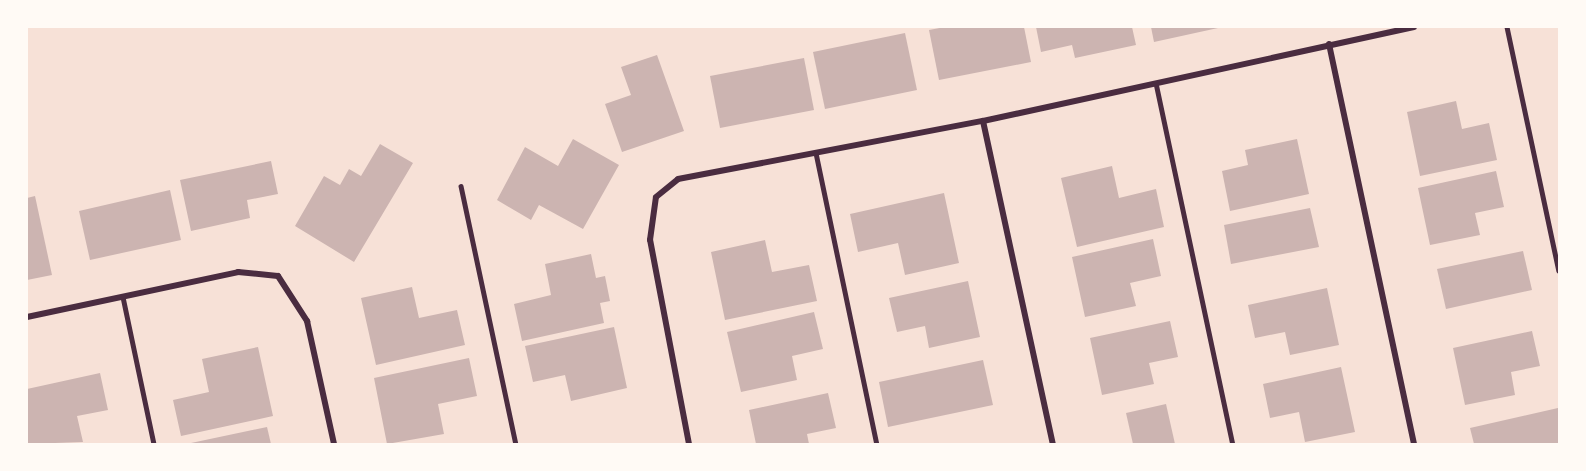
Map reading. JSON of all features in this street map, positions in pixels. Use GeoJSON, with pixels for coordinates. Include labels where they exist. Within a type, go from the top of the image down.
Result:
{"type":"FeatureCollection","features":[{"type":"Feature","properties":{"kind":"street"},"geometry":{"type":"LineString","coordinates":[[688,444],[650,240],[656,197],[678,179],[983,121],[1414,27]]}},
{"type":"Feature","properties":{"kind":"street"},"geometry":{"type":"LineString","coordinates":[[1329,44],[1414,444]]}},
{"type":"Feature","properties":{"kind":"street"},"geometry":{"type":"LineString","coordinates":[[983,121],[1053,444]]}},
{"type":"Feature","properties":{"kind":"street"},"geometry":{"type":"LineString","coordinates":[[27,317],[238,272],[278,276],[307,321],[334,444]]}},
{"type":"Feature","properties":{"kind":"lane"},"geometry":{"type":"LineString","coordinates":[[1507,27],[1559,271]]}},
{"type":"Feature","properties":{"kind":"lane"},"geometry":{"type":"LineString","coordinates":[[1156,82],[1233,444]]}},
{"type":"Feature","properties":{"kind":"lane"},"geometry":{"type":"LineString","coordinates":[[816,153],[877,444]]}},
{"type":"Feature","properties":{"kind":"lane"},"geometry":{"type":"LineString","coordinates":[[461,186],[516,444]]}},
{"type":"Feature","properties":{"kind":"lane"},"geometry":{"type":"LineString","coordinates":[[123,297],[154,444]]}},
{"type":"Feature","properties":{"kind":"building"},"geometry":{"type":"Polygon","coordinates":[[[945,27],[1024,27],[1031,62],[939,80],[929,30],[945,27]]]}},
{"type":"Feature","properties":{"kind":"building"},"geometry":{"type":"Polygon","coordinates":[[[1036,27],[1132,27],[1136,45],[1075,58],[1072,45],[1041,52],[1036,27]]]}},
{"type":"Feature","properties":{"kind":"building"},"geometry":{"type":"Polygon","coordinates":[[[1151,27],[1218,27],[1218,28],[1154,42],[1151,27]]]}},
{"type":"Feature","properties":{"kind":"building"},"geometry":{"type":"Polygon","coordinates":[[[905,33],[917,90],[825,109],[813,52],[905,33]]]}},
{"type":"Feature","properties":{"kind":"building"},"geometry":{"type":"Polygon","coordinates":[[[657,55],[684,131],[622,152],[605,104],[631,95],[621,67],[657,55]]]}},
{"type":"Feature","properties":{"kind":"building"},"geometry":{"type":"Polygon","coordinates":[[[804,58],[814,110],[720,128],[710,76],[804,58]]]}},
{"type":"Feature","properties":{"kind":"building"},"geometry":{"type":"Polygon","coordinates":[[[1456,101],[1462,129],[1489,123],[1497,160],[1420,176],[1407,112],[1456,101]]]}},
{"type":"Feature","properties":{"kind":"building"},"geometry":{"type":"Polygon","coordinates":[[[573,139],[619,165],[583,229],[539,205],[531,220],[497,200],[525,147],[558,166],[573,139]]]}},
{"type":"Feature","properties":{"kind":"building"},"geometry":{"type":"Polygon","coordinates":[[[1297,139],[1309,194],[1230,211],[1222,171],[1248,165],[1245,150],[1297,139]]]}},
{"type":"Feature","properties":{"kind":"building"},"geometry":{"type":"Polygon","coordinates":[[[380,144],[413,163],[354,262],[295,226],[324,176],[340,185],[349,169],[361,176],[380,144]]]}},
{"type":"Feature","properties":{"kind":"building"},"geometry":{"type":"Polygon","coordinates":[[[271,161],[278,194],[247,200],[250,218],[191,231],[180,180],[271,161]]]}},
{"type":"Feature","properties":{"kind":"building"},"geometry":{"type":"Polygon","coordinates":[[[1112,166],[1119,198],[1156,189],[1164,227],[1077,247],[1061,178],[1112,166]]]}},
{"type":"Feature","properties":{"kind":"building"},"geometry":{"type":"Polygon","coordinates":[[[1496,171],[1504,207],[1475,213],[1480,235],[1430,245],[1418,188],[1496,171]]]}},
{"type":"Feature","properties":{"kind":"building"},"geometry":{"type":"Polygon","coordinates":[[[170,190],[181,240],[90,260],[79,211],[170,190]]]}},
{"type":"Feature","properties":{"kind":"building"},"geometry":{"type":"Polygon","coordinates":[[[944,193],[959,263],[905,275],[898,243],[858,252],[850,214],[944,193]]]}},
{"type":"Feature","properties":{"kind":"building"},"geometry":{"type":"Polygon","coordinates":[[[35,196],[52,275],[27,280],[27,198],[35,196]]]}},
{"type":"Feature","properties":{"kind":"building"},"geometry":{"type":"Polygon","coordinates":[[[1310,208],[1319,247],[1231,264],[1224,225],[1310,208]]]}},
{"type":"Feature","properties":{"kind":"building"},"geometry":{"type":"Polygon","coordinates":[[[1153,239],[1161,276],[1130,283],[1136,306],[1085,317],[1072,257],[1153,239]]]}},
{"type":"Feature","properties":{"kind":"building"},"geometry":{"type":"Polygon","coordinates":[[[765,240],[772,272],[809,265],[817,301],[725,320],[711,252],[765,240]]]}},
{"type":"Feature","properties":{"kind":"building"},"geometry":{"type":"Polygon","coordinates":[[[1523,251],[1532,290],[1446,309],[1437,269],[1523,251]]]}},
{"type":"Feature","properties":{"kind":"building"},"geometry":{"type":"Polygon","coordinates":[[[591,254],[596,278],[605,276],[610,301],[600,303],[604,323],[522,341],[514,304],[551,295],[545,264],[591,254]]]}},
{"type":"Feature","properties":{"kind":"building"},"geometry":{"type":"Polygon","coordinates":[[[968,281],[980,337],[929,348],[925,326],[897,332],[889,298],[968,281]]]}},
{"type":"Feature","properties":{"kind":"building"},"geometry":{"type":"Polygon","coordinates":[[[412,287],[419,318],[457,310],[465,345],[376,365],[361,298],[412,287]]]}},
{"type":"Feature","properties":{"kind":"building"},"geometry":{"type":"Polygon","coordinates":[[[1327,288],[1339,345],[1290,355],[1285,332],[1255,338],[1248,305],[1327,288]]]}},
{"type":"Feature","properties":{"kind":"building"},"geometry":{"type":"Polygon","coordinates":[[[814,312],[823,349],[792,356],[797,380],[741,392],[727,332],[814,312]]]}},
{"type":"Feature","properties":{"kind":"building"},"geometry":{"type":"Polygon","coordinates":[[[1170,321],[1178,357],[1149,363],[1154,384],[1102,395],[1090,338],[1170,321]]]}},
{"type":"Feature","properties":{"kind":"building"},"geometry":{"type":"Polygon","coordinates":[[[614,327],[627,388],[571,401],[565,375],[533,382],[525,346],[614,327]]]}},
{"type":"Feature","properties":{"kind":"building"},"geometry":{"type":"Polygon","coordinates":[[[1532,331],[1540,366],[1511,372],[1515,395],[1465,405],[1453,348],[1532,331]]]}},
{"type":"Feature","properties":{"kind":"building"},"geometry":{"type":"Polygon","coordinates":[[[258,347],[273,416],[181,436],[173,400],[209,392],[202,359],[258,347]]]}},
{"type":"Feature","properties":{"kind":"building"},"geometry":{"type":"Polygon","coordinates":[[[469,358],[477,396],[438,404],[444,434],[387,444],[374,378],[469,358]]]}},
{"type":"Feature","properties":{"kind":"building"},"geometry":{"type":"Polygon","coordinates":[[[983,360],[993,405],[888,427],[879,382],[983,360]]]}},
{"type":"Feature","properties":{"kind":"building"},"geometry":{"type":"Polygon","coordinates":[[[1341,367],[1355,432],[1305,442],[1299,412],[1270,418],[1263,384],[1341,367]]]}},
{"type":"Feature","properties":{"kind":"building"},"geometry":{"type":"Polygon","coordinates":[[[100,373],[108,410],[77,416],[83,442],[27,444],[27,389],[100,373]]]}},
{"type":"Feature","properties":{"kind":"building"},"geometry":{"type":"Polygon","coordinates":[[[828,393],[836,428],[807,434],[809,444],[756,444],[749,410],[828,393]]]}},
{"type":"Feature","properties":{"kind":"building"},"geometry":{"type":"Polygon","coordinates":[[[1166,404],[1175,444],[1133,444],[1126,413],[1166,404]]]}},
{"type":"Feature","properties":{"kind":"building"},"geometry":{"type":"Polygon","coordinates":[[[1558,408],[1559,444],[1474,444],[1470,428],[1558,408]]]}},
{"type":"Feature","properties":{"kind":"building"},"geometry":{"type":"Polygon","coordinates":[[[267,427],[271,444],[191,443],[267,427]]]}}]}
